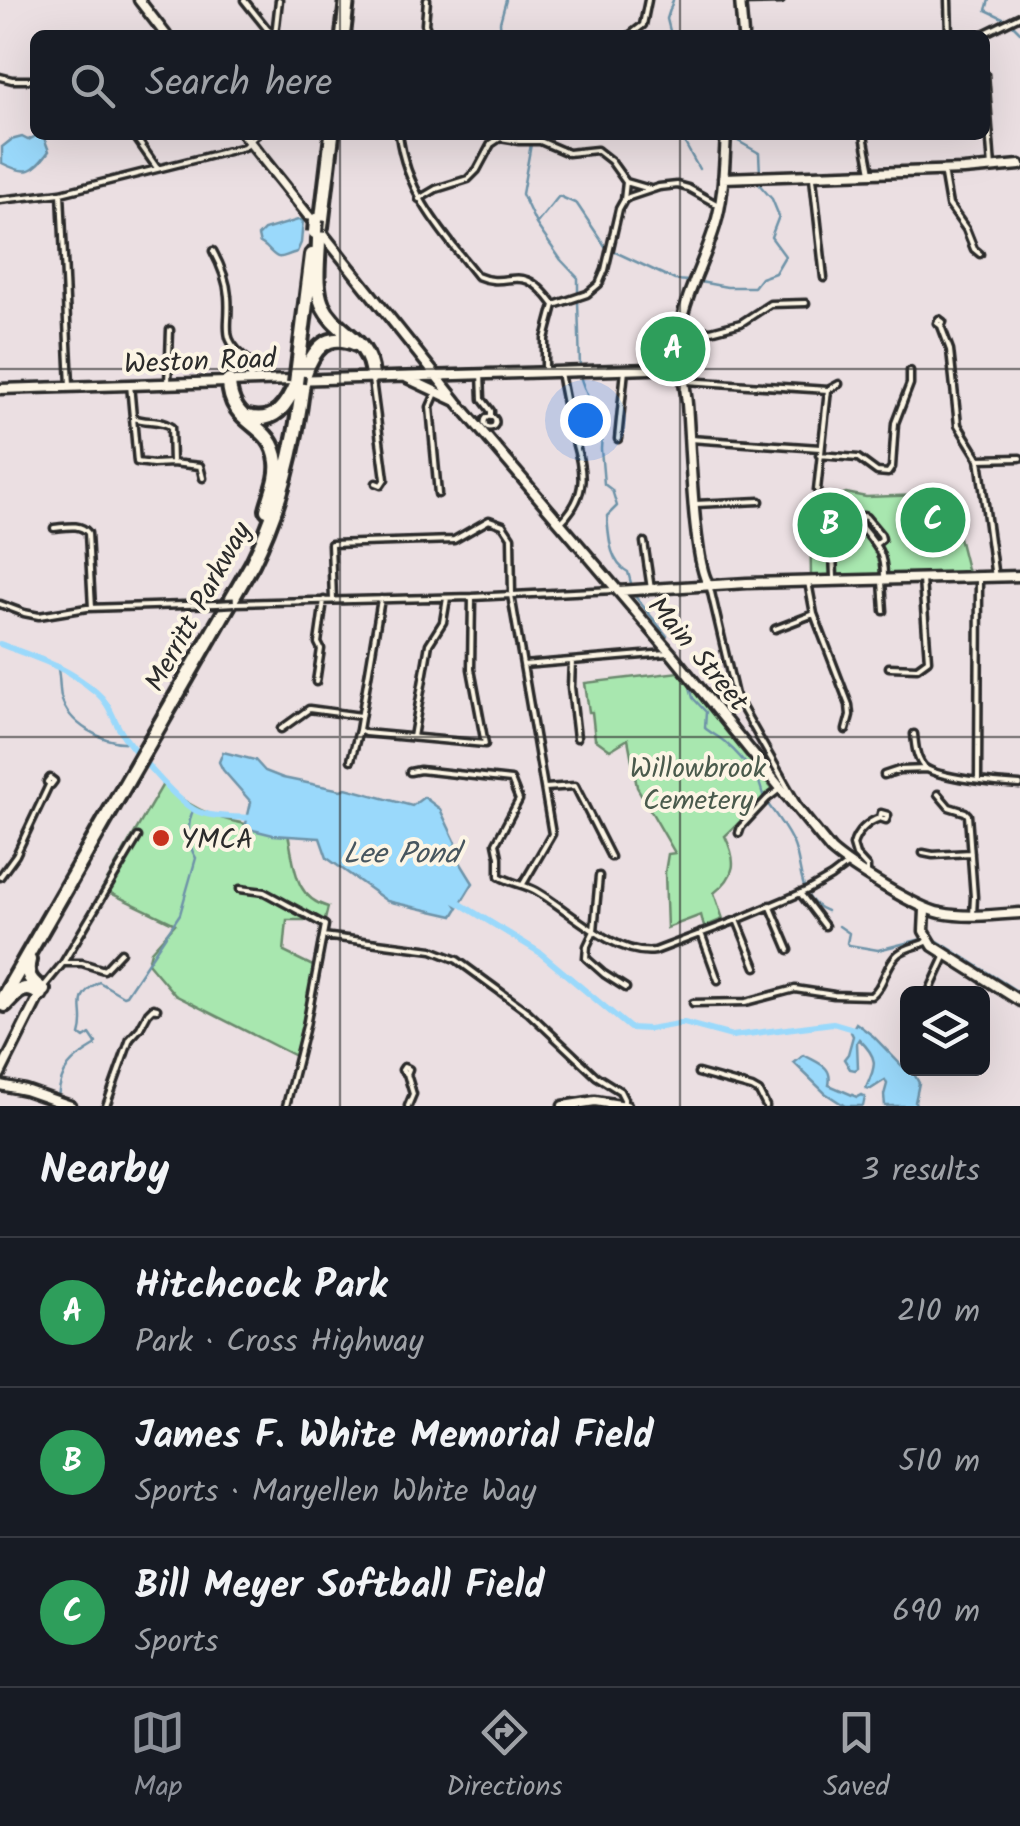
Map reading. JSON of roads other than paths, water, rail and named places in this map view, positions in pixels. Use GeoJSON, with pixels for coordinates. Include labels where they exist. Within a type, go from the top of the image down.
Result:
{"type":"FeatureCollection","features":[{"type":"Feature","properties":{"kind":"highway"},"geometry":{"type":"LineString","coordinates":[[341,30],[344,0]]}},
{"type":"Feature","properties":{"kind":"highway","name":"Merritt Parkway"},"geometry":{"type":"LineString","coordinates":[[0,1003],[246,575],[266,533],[290,462],[327,140]]}},
{"type":"Feature","properties":{"kind":"highway"},"geometry":{"type":"LineString","coordinates":[[318,230],[318,287],[323,306],[359,342],[372,376]]}},
{"type":"Feature","properties":{"kind":"highway"},"geometry":{"type":"LineString","coordinates":[[242,415],[257,420],[274,415],[286,404],[313,354],[328,342],[349,340],[366,352]]}},
{"type":"Feature","properties":{"kind":"highway","name":"Merritt Parkway"},"geometry":{"type":"LineString","coordinates":[[150,737],[262,527],[286,457],[300,379]]}},
{"type":"Feature","properties":{"kind":"highway"},"geometry":{"type":"LineString","coordinates":[[229,381],[231,401],[266,436],[276,458],[276,477],[262,527]]}},
{"type":"Feature","properties":{"kind":"highway","name":"Merritt Parkway"},"geometry":{"type":"LineString","coordinates":[[0,988],[130,772]]}},
{"type":"Feature","properties":{"kind":"highway"},"geometry":{"type":"LineString","coordinates":[[42,992],[31,981],[27,969],[62,896]]}},
{"type":"Feature","properties":{"kind":"highway"},"geometry":{"type":"LineString","coordinates":[[0,1011],[22,988],[42,992]]}},
{"type":"Feature","properties":{"kind":"main road"},"geometry":{"type":"LineString","coordinates":[[139,0],[162,30]]}},
{"type":"Feature","properties":{"kind":"main road"},"geometry":{"type":"LineString","coordinates":[[740,0],[743,30]]}},
{"type":"Feature","properties":{"kind":"main road","name":"Main Street"},"geometry":{"type":"LineString","coordinates":[[252,140],[458,402],[785,790],[826,845],[848,864],[925,910],[944,914],[1020,913]]}},
{"type":"Feature","properties":{"kind":"main road"},"geometry":{"type":"LineString","coordinates":[[709,585],[704,579],[679,347],[680,329],[720,206],[726,140]]}},
{"type":"Feature","properties":{"kind":"main road"},"geometry":{"type":"LineString","coordinates":[[723,178],[1020,166]]}},
{"type":"Feature","properties":{"kind":"main road","name":"Weston Road"},"geometry":{"type":"LineString","coordinates":[[0,389],[682,368]]}},
{"type":"Feature","properties":{"kind":"main road","name":"Weston Road"},"geometry":{"type":"LineString","coordinates":[[401,376],[458,402]]}},
{"type":"Feature","properties":{"kind":"main road"},"geometry":{"type":"LineString","coordinates":[[618,591],[1020,576]]}},
{"type":"Feature","properties":{"kind":"main road"},"geometry":{"type":"LineString","coordinates":[[925,910],[924,931],[929,941],[1020,1001]]}},
{"type":"Feature","properties":{"kind":"main road"},"geometry":{"type":"LineString","coordinates":[[0,1074],[42,992]]}},
{"type":"Feature","properties":{"kind":"main road"},"geometry":{"type":"LineString","coordinates":[[0,1085],[71,1106]]}},
{"type":"Feature","properties":{"kind":"main road"},"geometry":{"type":"LineString","coordinates":[[563,1106],[595,1101],[625,1106]]}},
{"type":"Feature","properties":{"kind":"street"},"geometry":{"type":"LineString","coordinates":[[244,0],[268,30]]}},
{"type":"Feature","properties":{"kind":"street"},"geometry":{"type":"LineString","coordinates":[[276,30],[279,0]]}},
{"type":"Feature","properties":{"kind":"street"},"geometry":{"type":"LineString","coordinates":[[427,30],[428,0]]}},
{"type":"Feature","properties":{"kind":"street"},"geometry":{"type":"LineString","coordinates":[[636,30],[643,25],[648,0]]}},
{"type":"Feature","properties":{"kind":"street"},"geometry":{"type":"LineString","coordinates":[[740,0],[781,0]]}},
{"type":"Feature","properties":{"kind":"street"},"geometry":{"type":"LineString","coordinates":[[948,0],[949,30]]}},
{"type":"Feature","properties":{"kind":"street"},"geometry":{"type":"LineString","coordinates":[[990,31],[1020,16]]}},
{"type":"Feature","properties":{"kind":"street"},"geometry":{"type":"LineString","coordinates":[[0,78],[30,80]]}},
{"type":"Feature","properties":{"kind":"street"},"geometry":{"type":"LineString","coordinates":[[138,140],[158,169]]}},
{"type":"Feature","properties":{"kind":"street"},"geometry":{"type":"LineString","coordinates":[[0,200],[61,193],[234,150],[247,140]]}},
{"type":"Feature","properties":{"kind":"street"},"geometry":{"type":"LineString","coordinates":[[400,140],[420,199],[433,222],[478,277],[528,279],[554,304]]}},
{"type":"Feature","properties":{"kind":"street"},"geometry":{"type":"LineString","coordinates":[[420,199],[436,189],[468,179],[495,140]]}},
{"type":"Feature","properties":{"kind":"street"},"geometry":{"type":"LineString","coordinates":[[541,140],[568,152],[600,151],[626,182],[650,190]]}},
{"type":"Feature","properties":{"kind":"street"},"geometry":{"type":"LineString","coordinates":[[865,140],[870,172]]}},
{"type":"Feature","properties":{"kind":"street"},"geometry":{"type":"LineString","coordinates":[[990,140],[992,168]]}},
{"type":"Feature","properties":{"kind":"street"},"geometry":{"type":"LineString","coordinates":[[943,170],[949,205],[980,254]]}},
{"type":"Feature","properties":{"kind":"street"},"geometry":{"type":"LineString","coordinates":[[813,175],[824,278]]}},
{"type":"Feature","properties":{"kind":"street"},"geometry":{"type":"LineString","coordinates":[[554,304],[587,294],[599,284],[626,182]]}},
{"type":"Feature","properties":{"kind":"street"},"geometry":{"type":"LineString","coordinates":[[624,200],[680,185],[720,206]]}},
{"type":"Feature","properties":{"kind":"street"},"geometry":{"type":"LineString","coordinates":[[61,193],[70,386]]}},
{"type":"Feature","properties":{"kind":"street"},"geometry":{"type":"LineString","coordinates":[[212,251],[227,288],[229,340],[234,350],[248,360],[251,381]]}},
{"type":"Feature","properties":{"kind":"street"},"geometry":{"type":"LineString","coordinates":[[545,372],[546,339],[554,304]]}},
{"type":"Feature","properties":{"kind":"street"},"geometry":{"type":"LineString","coordinates":[[680,329],[711,330],[741,323],[770,304],[806,304]]}},
{"type":"Feature","properties":{"kind":"street"},"geometry":{"type":"LineString","coordinates":[[941,326],[950,350],[958,425],[980,459],[996,578]]}},
{"type":"Feature","properties":{"kind":"street"},"geometry":{"type":"LineString","coordinates":[[168,383],[170,330]]}},
{"type":"Feature","properties":{"kind":"street"},"geometry":{"type":"LineString","coordinates":[[618,439],[626,370]]}},
{"type":"Feature","properties":{"kind":"street"},"geometry":{"type":"LineString","coordinates":[[690,439],[858,458],[877,472],[888,473],[892,467],[895,423],[910,384],[910,371]]}},
{"type":"Feature","properties":{"kind":"street"},"geometry":{"type":"LineString","coordinates":[[560,372],[582,474],[575,505],[560,523]]}},
{"type":"Feature","properties":{"kind":"street"},"geometry":{"type":"LineString","coordinates":[[481,373],[482,399],[491,411],[490,417]]}},
{"type":"Feature","properties":{"kind":"street"},"geometry":{"type":"LineString","coordinates":[[372,376],[383,468]]}},
{"type":"Feature","properties":{"kind":"street"},"geometry":{"type":"LineString","coordinates":[[685,381],[828,390],[839,384]]}},
{"type":"Feature","properties":{"kind":"street"},"geometry":{"type":"LineString","coordinates":[[130,384],[137,462],[200,466],[204,478]]}},
{"type":"Feature","properties":{"kind":"street"},"geometry":{"type":"LineString","coordinates":[[436,390],[430,414],[438,494]]}},
{"type":"Feature","properties":{"kind":"street"},"geometry":{"type":"LineString","coordinates":[[816,490],[828,390]]}},
{"type":"Feature","properties":{"kind":"street"},"geometry":{"type":"LineString","coordinates":[[134,418],[171,427],[172,463]]}},
{"type":"Feature","properties":{"kind":"street"},"geometry":{"type":"LineString","coordinates":[[980,459],[1020,458]]}},
{"type":"Feature","properties":{"kind":"street"},"geometry":{"type":"LineString","coordinates":[[695,504],[760,501]]}},
{"type":"Feature","properties":{"kind":"street"},"geometry":{"type":"LineString","coordinates":[[876,544],[881,536],[862,516],[858,523],[876,544],[883,560],[884,611]]}},
{"type":"Feature","properties":{"kind":"street"},"geometry":{"type":"LineString","coordinates":[[333,600],[332,544],[454,540],[489,520],[504,525],[511,538],[512,595],[552,834],[522,884]]}},
{"type":"Feature","properties":{"kind":"street"},"geometry":{"type":"LineString","coordinates":[[54,528],[80,527],[88,533],[92,608]]}},
{"type":"Feature","properties":{"kind":"street"},"geometry":{"type":"LineString","coordinates":[[644,542],[651,589]]}},
{"type":"Feature","properties":{"kind":"street"},"geometry":{"type":"LineString","coordinates":[[826,547],[832,553],[834,582]]}},
{"type":"Feature","properties":{"kind":"street"},"geometry":{"type":"LineString","coordinates":[[978,780],[979,578]]}},
{"type":"Feature","properties":{"kind":"street"},"geometry":{"type":"LineString","coordinates":[[889,667],[917,668],[928,660],[922,580]]}},
{"type":"Feature","properties":{"kind":"street"},"geometry":{"type":"LineString","coordinates":[[808,582],[814,614],[849,704],[846,730]]}},
{"type":"Feature","properties":{"kind":"street"},"geometry":{"type":"LineString","coordinates":[[709,585],[735,696],[785,790],[758,808],[739,832]]}},
{"type":"Feature","properties":{"kind":"street"},"geometry":{"type":"LineString","coordinates":[[0,604],[36,616],[92,608],[618,591]]}},
{"type":"Feature","properties":{"kind":"street"},"geometry":{"type":"LineString","coordinates":[[359,730],[485,744],[471,669],[472,597]]}},
{"type":"Feature","properties":{"kind":"street"},"geometry":{"type":"LineString","coordinates":[[413,737],[429,644],[443,622],[446,598]]}},
{"type":"Feature","properties":{"kind":"street"},"geometry":{"type":"LineString","coordinates":[[351,760],[381,599]]}},
{"type":"Feature","properties":{"kind":"street"},"geometry":{"type":"LineString","coordinates":[[316,682],[324,600]]}},
{"type":"Feature","properties":{"kind":"street"},"geometry":{"type":"LineString","coordinates":[[775,630],[814,614]]}},
{"type":"Feature","properties":{"kind":"street"},"geometry":{"type":"LineString","coordinates":[[523,665],[670,652]]}},
{"type":"Feature","properties":{"kind":"street"},"geometry":{"type":"LineString","coordinates":[[572,661],[577,738]]}},
{"type":"Feature","properties":{"kind":"street"},"geometry":{"type":"LineString","coordinates":[[281,728],[308,709],[361,716]]}},
{"type":"Feature","properties":{"kind":"street"},"geometry":{"type":"LineString","coordinates":[[914,734],[918,757],[927,769]]}},
{"type":"Feature","properties":{"kind":"street"},"geometry":{"type":"LineString","coordinates":[[884,775],[927,769],[1000,784],[1020,784]]}},
{"type":"Feature","properties":{"kind":"street"},"geometry":{"type":"LineString","coordinates":[[410,772],[511,780],[520,800],[496,843],[497,872],[547,898],[594,931],[645,952],[737,920],[804,891],[848,864]]}},
{"type":"Feature","properties":{"kind":"street"},"geometry":{"type":"LineString","coordinates":[[0,877],[16,855],[49,785]]}},
{"type":"Feature","properties":{"kind":"street"},"geometry":{"type":"LineString","coordinates":[[545,788],[575,786],[611,857]]}},
{"type":"Feature","properties":{"kind":"street"},"geometry":{"type":"LineString","coordinates":[[938,794],[949,807],[967,813],[973,914]]}},
{"type":"Feature","properties":{"kind":"street"},"geometry":{"type":"LineString","coordinates":[[867,875],[868,868],[852,845],[857,834],[880,818]]}},
{"type":"Feature","properties":{"kind":"street"},"geometry":{"type":"LineString","coordinates":[[42,992],[138,837]]}},
{"type":"Feature","properties":{"kind":"street"},"geometry":{"type":"LineString","coordinates":[[923,853],[971,853]]}},
{"type":"Feature","properties":{"kind":"street"},"geometry":{"type":"LineString","coordinates":[[599,876],[594,931],[586,958],[626,988]]}},
{"type":"Feature","properties":{"kind":"street"},"geometry":{"type":"LineString","coordinates":[[240,890],[264,892],[326,927],[286,1106]]}},
{"type":"Feature","properties":{"kind":"street"},"geometry":{"type":"LineString","coordinates":[[804,891],[825,926]]}},
{"type":"Feature","properties":{"kind":"street"},"geometry":{"type":"LineString","coordinates":[[770,905],[788,950]]}},
{"type":"Feature","properties":{"kind":"street"},"geometry":{"type":"LineString","coordinates":[[737,920],[756,967]]}},
{"type":"Feature","properties":{"kind":"street"},"geometry":{"type":"LineString","coordinates":[[701,933],[718,980]]}},
{"type":"Feature","properties":{"kind":"street"},"geometry":{"type":"LineString","coordinates":[[323,936],[432,950],[457,960],[516,1003],[596,1076],[620,1091],[625,1106]]}},
{"type":"Feature","properties":{"kind":"street"},"geometry":{"type":"LineString","coordinates":[[694,1003],[746,1002],[795,989],[871,996],[898,954],[929,941]]}},
{"type":"Feature","properties":{"kind":"street"},"geometry":{"type":"LineString","coordinates":[[63,963],[82,963],[104,970],[121,952]]}},
{"type":"Feature","properties":{"kind":"street"},"geometry":{"type":"LineString","coordinates":[[932,986],[946,955]]}},
{"type":"Feature","properties":{"kind":"street"},"geometry":{"type":"LineString","coordinates":[[106,1106],[130,1039],[150,1010],[158,1009]]}},
{"type":"Feature","properties":{"kind":"street"},"geometry":{"type":"LineString","coordinates":[[698,1073],[756,1090],[766,1106]]}},
{"type":"Feature","properties":{"kind":"street"},"geometry":{"type":"LineString","coordinates":[[407,1074],[412,1094],[410,1106]]}},
{"type":"Feature","properties":{"kind":"water"},"geometry":{"type":"Polygon","coordinates":[[[22,137],[45,140],[49,151],[34,168],[24,171],[2,163],[2,147],[22,137]]]}},
{"type":"Feature","properties":{"kind":"water"},"geometry":{"type":"Polygon","coordinates":[[[303,220],[297,252],[277,257],[259,242],[258,236],[264,230],[303,220]]]}},
{"type":"Feature","properties":{"kind":"water","name":"Lee Pond"},"geometry":{"type":"Polygon","coordinates":[[[223,752],[255,760],[265,771],[283,778],[346,788],[412,806],[424,797],[440,809],[456,843],[455,854],[473,883],[456,905],[453,916],[387,901],[327,858],[320,838],[273,835],[245,828],[251,802],[223,770],[219,762],[223,752]]]}},
{"type":"Feature","properties":{"kind":"water"},"geometry":{"type":"Polygon","coordinates":[[[856,1023],[900,1064],[900,1076],[915,1076],[919,1083],[917,1106],[885,1106],[885,1080],[866,1088],[874,1062],[859,1039],[858,1068],[850,1069],[844,1059],[856,1023]]]}},
{"type":"Feature","properties":{"kind":"water"},"geometry":{"type":"Polygon","coordinates":[[[804,1055],[827,1070],[829,1085],[865,1097],[863,1106],[845,1106],[825,1093],[794,1063],[804,1055]]]}},
{"type":"Feature","properties":{"kind":"waterway"},"geometry":{"type":"LineString","coordinates":[[501,30],[506,0]]}},
{"type":"Feature","properties":{"kind":"waterway"},"geometry":{"type":"LineString","coordinates":[[670,30],[667,19],[673,0]]}},
{"type":"Feature","properties":{"kind":"waterway"},"geometry":{"type":"LineString","coordinates":[[989,0],[986,10],[1005,19]]}},
{"type":"Feature","properties":{"kind":"waterway"},"geometry":{"type":"LineString","coordinates":[[1012,24],[1020,32]]}},
{"type":"Feature","properties":{"kind":"waterway"},"geometry":{"type":"LineString","coordinates":[[529,140],[522,194],[536,224],[578,278],[578,295]]}},
{"type":"Feature","properties":{"kind":"waterway"},"geometry":{"type":"LineString","coordinates":[[683,140],[699,169]]}},
{"type":"Feature","properties":{"kind":"waterway"},"geometry":{"type":"LineString","coordinates":[[736,140],[759,153],[760,174]]}},
{"type":"Feature","properties":{"kind":"waterway"},"geometry":{"type":"LineString","coordinates":[[700,282],[754,287],[761,278],[775,273],[785,256],[771,237],[779,216],[772,199],[757,182]]}},
{"type":"Feature","properties":{"kind":"waterway"},"geometry":{"type":"LineString","coordinates":[[537,223],[559,196],[577,204],[607,249]]}},
{"type":"Feature","properties":{"kind":"waterway"},"geometry":{"type":"LineString","coordinates":[[708,235],[713,219]]}},
{"type":"Feature","properties":{"kind":"waterway"},"geometry":{"type":"LineString","coordinates":[[613,251],[675,280],[689,281]]}},
{"type":"Feature","properties":{"kind":"waterway"},"geometry":{"type":"LineString","coordinates":[[578,301],[580,368]]}},
{"type":"Feature","properties":{"kind":"waterway"},"geometry":{"type":"LineString","coordinates":[[580,376],[603,419],[604,484],[612,490],[617,506],[607,516],[610,540],[632,587]]}},
{"type":"Feature","properties":{"kind":"waterway"},"geometry":{"type":"LineString","coordinates":[[634,595],[667,636]]}},
{"type":"Feature","properties":{"kind":"waterway"},"geometry":{"type":"LineString","coordinates":[[0,644],[62,669],[96,692],[143,760],[193,809],[214,816],[253,818]]}},
{"type":"Feature","properties":{"kind":"waterway"},"geometry":{"type":"LineString","coordinates":[[57,665],[61,697],[71,716],[98,736],[130,742]]}},
{"type":"Feature","properties":{"kind":"waterway"},"geometry":{"type":"LineString","coordinates":[[690,687],[693,698],[706,712],[705,728],[722,739],[757,779]]}},
{"type":"Feature","properties":{"kind":"waterway"},"geometry":{"type":"LineString","coordinates":[[759,782],[764,798]]}},
{"type":"Feature","properties":{"kind":"waterway"},"geometry":{"type":"LineString","coordinates":[[767,803],[793,843],[810,899],[827,911]]}},
{"type":"Feature","properties":{"kind":"waterway"},"geometry":{"type":"LineString","coordinates":[[58,1097],[69,1066],[96,1043],[90,1034],[84,1038],[80,1035],[84,994],[99,982],[126,995],[180,914],[196,858],[189,834],[193,810]]}},
{"type":"Feature","properties":{"kind":"waterway"},"geometry":{"type":"LineString","coordinates":[[454,900],[539,952],[630,1028],[684,1023],[732,1036],[833,1023],[860,1031]]}},
{"type":"Feature","properties":{"kind":"waterway"},"geometry":{"type":"LineString","coordinates":[[839,926],[849,933],[849,945],[878,950],[922,939],[938,941],[1020,993]]}},
{"type":"Feature","properties":{"kind":"place","name":"Hitchcock Park"},"geometry":{"type":"Point","coordinates":[673,349]}},
{"type":"Feature","properties":{"kind":"place","name":"Bill Meyer Softball Field"},"geometry":{"type":"Point","coordinates":[933,520]}},
{"type":"Feature","properties":{"kind":"place","name":"James F. White Memorial Field"},"geometry":{"type":"Point","coordinates":[830,525]}},
{"type":"Feature","properties":{"kind":"place","name":"YMCA"},"geometry":{"type":"Point","coordinates":[161,838]}},
{"type":"Feature","properties":{"kind":"park label","name":"Willowbrook Cemetery"},"geometry":{"type":"Point","coordinates":[698,783]}}]}
